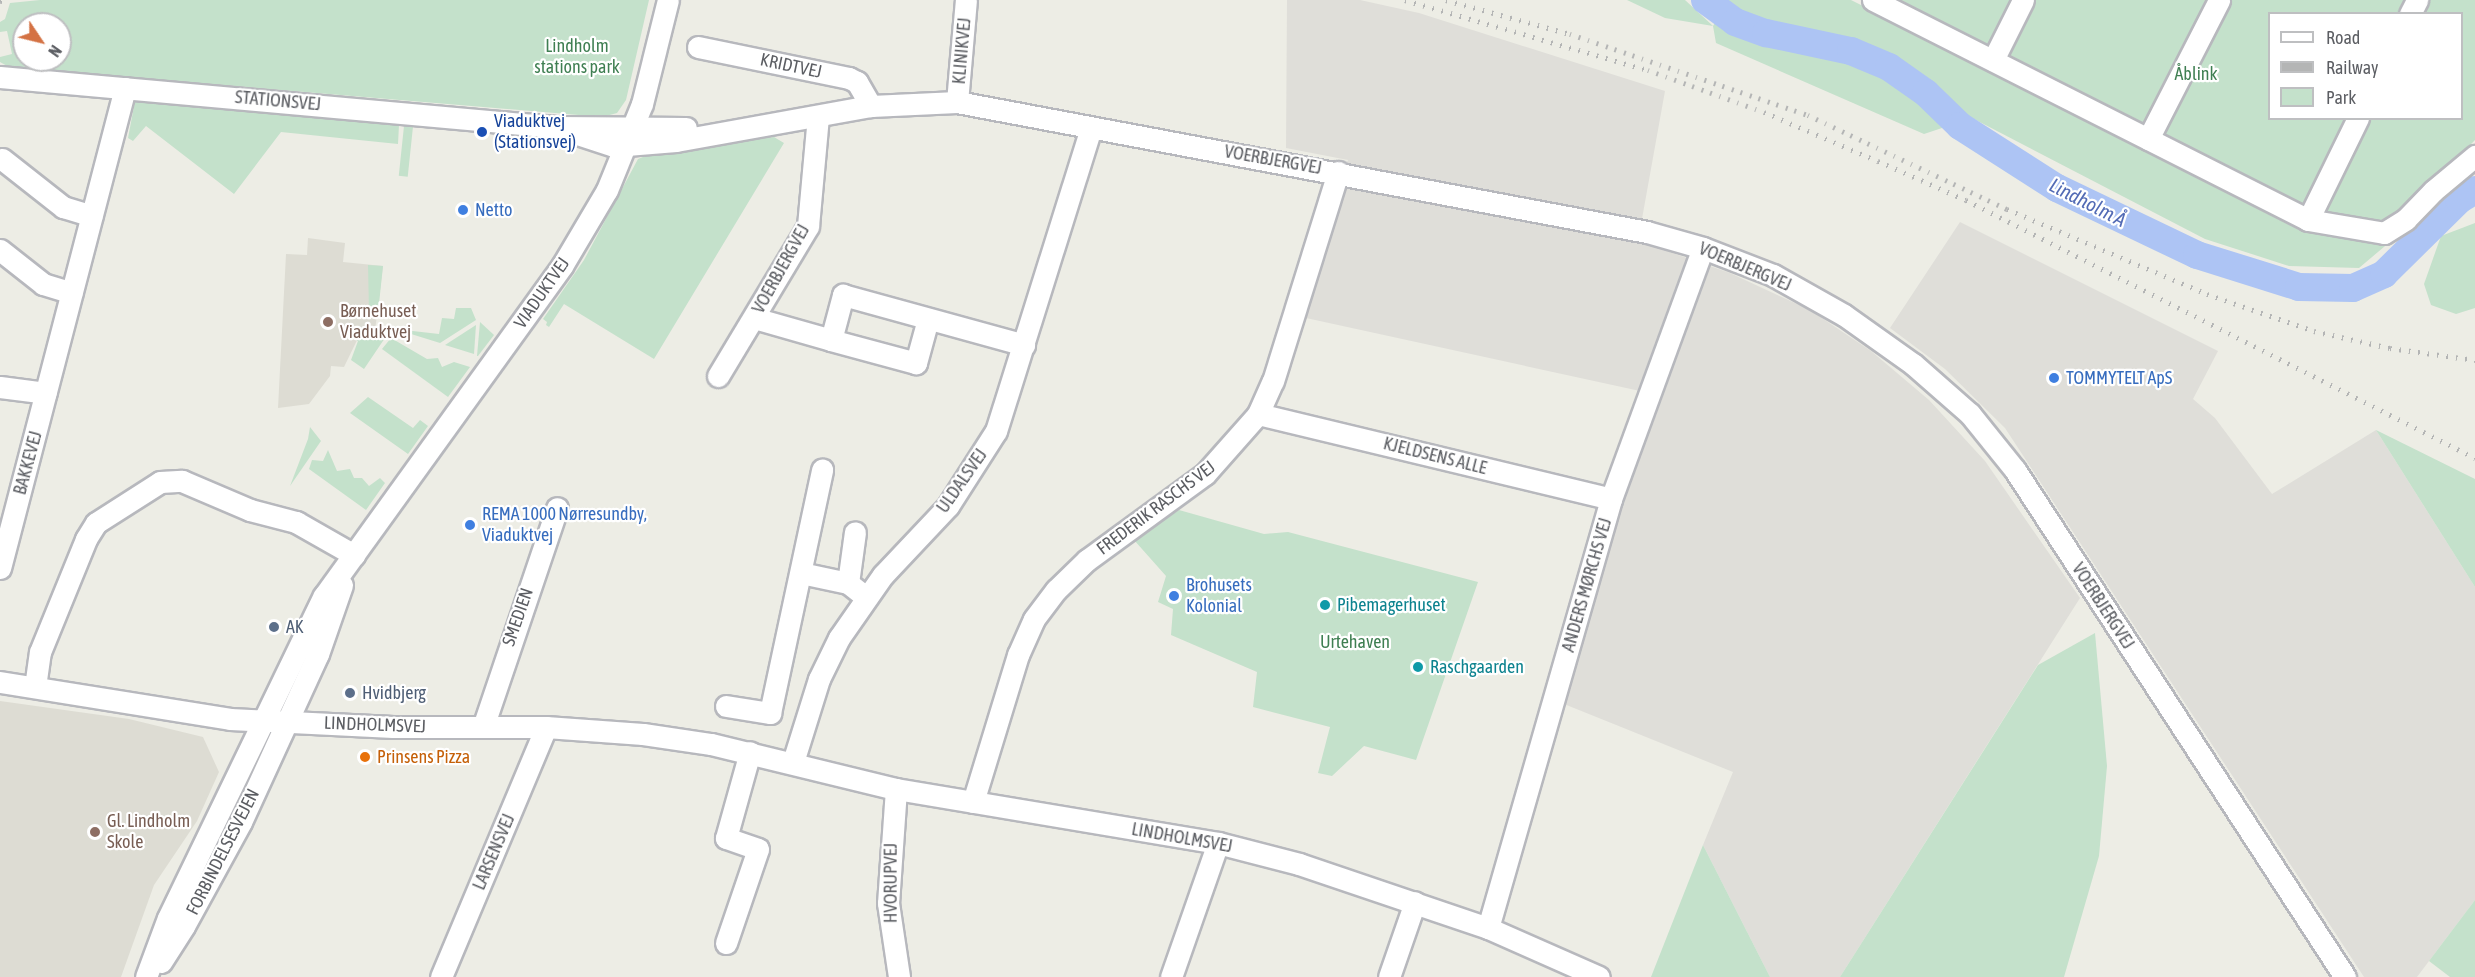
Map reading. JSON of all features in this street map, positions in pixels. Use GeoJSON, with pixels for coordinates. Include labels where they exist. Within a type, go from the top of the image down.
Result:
{"type":"FeatureCollection","features":[{"type":"Feature","properties":{"kind":"street","name":"VIADUKTVEJ"},"geometry":{"type":"LineString","coordinates":[[262,720],[324,596],[562,266],[602,199],[630,137],[655,59],[668,0]]}},
{"type":"Feature","properties":{"kind":"street","name":"KLINIKVEJ"},"geometry":{"type":"LineString","coordinates":[[957,102],[966,0]]}},
{"type":"Feature","properties":{"kind":"street"},"geometry":{"type":"LineString","coordinates":[[1874,0],[2308,220],[2384,232],[2406,219],[2475,155]]}},
{"type":"Feature","properties":{"kind":"street"},"geometry":{"type":"LineString","coordinates":[[1993,60],[2023,0]]}},
{"type":"Feature","properties":{"kind":"street"},"geometry":{"type":"LineString","coordinates":[[2148,139],[2219,0]]}},
{"type":"Feature","properties":{"kind":"street","name":"KRIDTVEJ"},"geometry":{"type":"LineString","coordinates":[[698,47],[849,78],[857,82],[871,106]]}},
{"type":"Feature","properties":{"kind":"street","name":"STATIONSVEJ"},"geometry":{"type":"LineString","coordinates":[[0,77],[556,128],[630,137]]}},
{"type":"Feature","properties":{"kind":"street","name":"BAKKEVEJ"},"geometry":{"type":"LineString","coordinates":[[0,568],[125,88]]}},
{"type":"Feature","properties":{"kind":"street","name":"VOERBJERGVEJ"},"geometry":{"type":"LineString","coordinates":[[630,137],[746,127],[871,106],[957,102],[1647,232],[1703,248],[1773,275],[1844,315],[1913,364],[1970,414],[2015,470],[2345,977]]}},
{"type":"Feature","properties":{"kind":"street","name":"VOERBJERGVEJ"},"geometry":{"type":"LineString","coordinates":[[718,376],[808,226],[818,116]]}},
{"type":"Feature","properties":{"kind":"street"},"geometry":{"type":"LineString","coordinates":[[2308,220],[2357,120]]}},
{"type":"Feature","properties":{"kind":"street","name":"ULDALSVEJ"},"geometry":{"type":"LineString","coordinates":[[793,762],[819,679],[866,597],[948,506],[971,474],[996,431],[1091,127]]}},
{"type":"Feature","properties":{"kind":"street"},"geometry":{"type":"LineString","coordinates":[[2,159],[63,207],[92,216]]}},
{"type":"Feature","properties":{"kind":"street","name":"FREDERIK RASCHS VEJ"},"geometry":{"type":"LineString","coordinates":[[973,802],[1018,655],[1034,619],[1051,597],[1087,560],[1205,474],[1258,414],[1273,381],[1338,172]]}},
{"type":"Feature","properties":{"kind":"street","name":"ANDERS MØRCHS VEJ"},"geometry":{"type":"LineString","coordinates":[[1488,928],[1611,499],[1703,248]]}},
{"type":"Feature","properties":{"kind":"street"},"geometry":{"type":"LineString","coordinates":[[0,250],[43,284],[72,293]]}},
{"type":"Feature","properties":{"kind":"street"},"geometry":{"type":"LineString","coordinates":[[831,340],[843,295],[1024,345]]}},
{"type":"Feature","properties":{"kind":"street"},"geometry":{"type":"LineString","coordinates":[[754,318],[916,363],[928,319]]}},
{"type":"Feature","properties":{"kind":"street"},"geometry":{"type":"LineString","coordinates":[[0,387],[46,393]]}},
{"type":"Feature","properties":{"kind":"street","name":"KJELDSENS ALLE"},"geometry":{"type":"LineString","coordinates":[[1258,414],[1611,499]]}},
{"type":"Feature","properties":{"kind":"street"},"geometry":{"type":"LineString","coordinates":[[726,706],[770,713],[822,470]]}},
{"type":"Feature","properties":{"kind":"street"},"geometry":{"type":"LineString","coordinates":[[35,687],[40,652],[86,539],[96,523],[160,482],[182,481],[250,510],[296,522],[354,555]]}},
{"type":"Feature","properties":{"kind":"street","name":"SMEDIEN"},"geometry":{"type":"LineString","coordinates":[[483,727],[556,508]]}},
{"type":"Feature","properties":{"kind":"street"},"geometry":{"type":"LineString","coordinates":[[848,583],[855,532]]}},
{"type":"Feature","properties":{"kind":"street","name":"VIADUKTVEJ"},"geometry":{"type":"LineString","coordinates":[[287,722],[318,654],[354,555]]}},
{"type":"Feature","properties":{"kind":"street"},"geometry":{"type":"LineString","coordinates":[[801,573],[848,583],[866,597]]}},
{"type":"Feature","properties":{"kind":"street","name":"LINDHOLMSVEJ"},"geometry":{"type":"LineString","coordinates":[[0,682],[225,718],[287,722],[546,727],[643,734],[750,752],[896,789],[1218,843],[1416,902],[1488,928],[1599,977]]}},
{"type":"Feature","properties":{"kind":"street","name":"FORBINDELSESVEJEN"},"geometry":{"type":"LineString","coordinates":[[148,977],[168,918],[262,720]]}},
{"type":"Feature","properties":{"kind":"street","name":"FORBINDELSESVEJEN"},"geometry":{"type":"LineString","coordinates":[[148,977],[221,862],[287,722]]}},
{"type":"Feature","properties":{"kind":"street","name":"LARSENSVEJ"},"geometry":{"type":"LineString","coordinates":[[441,977],[546,727]]}},
{"type":"Feature","properties":{"kind":"street"},"geometry":{"type":"LineString","coordinates":[[726,943],[758,849],[726,838],[750,752]]}},
{"type":"Feature","properties":{"kind":"street","name":"HVORUPVEJ"},"geometry":{"type":"LineString","coordinates":[[896,789],[888,903],[899,977]]}},
{"type":"Feature","properties":{"kind":"street"},"geometry":{"type":"LineString","coordinates":[[1170,977],[1218,843]]}},
{"type":"Feature","properties":{"kind":"street"},"geometry":{"type":"LineString","coordinates":[[1389,977],[1416,902]]}},
{"type":"Feature","properties":{"kind":"shaded area"},"geometry":{"type":"Polygon","coordinates":[[[1287,0],[1360,0],[1419,13],[1665,91],[1638,241],[1730,273],[1810,310],[1871,351],[1929,400],[1985,461],[2080,598],[1840,977],[1770,977],[1703,845],[1733,772],[1564,704],[1619,513],[1663,396],[1306,318],[1348,160],[1286,148],[1287,0]]]}},
{"type":"Feature","properties":{"kind":"shaded area"},"geometry":{"type":"Polygon","coordinates":[[[1960,222],[2218,351],[2193,399],[2215,418],[2272,494],[2376,430],[2475,587],[2475,900],[2417,977],[2364,977],[2005,428],[1945,369],[1890,328],[1960,222]]]}},
{"type":"Feature","properties":{"kind":"shaded area","name":"Børnehuset Viaduktvej"},"geometry":{"type":"Polygon","coordinates":[[[308,238],[345,243],[343,262],[383,266],[375,331],[362,330],[344,367],[331,366],[330,376],[309,404],[278,408],[286,254],[307,255],[308,238]]]}},
{"type":"Feature","properties":{"kind":"shaded area","name":"Gl. Lindholm Skole"},"geometry":{"type":"Polygon","coordinates":[[[0,701],[129,719],[203,737],[219,772],[197,821],[154,885],[121,977],[0,977],[0,701]]]}},
{"type":"Feature","properties":{"kind":"green space","name":"Lindholm stations park"},"geometry":{"type":"Polygon","coordinates":[[[40,0],[649,0],[626,100],[617,113],[602,117],[68,72],[72,72],[72,12],[12,12],[12,54],[7,31],[0,32],[0,22],[5,19],[10,3],[40,0]]]}},
{"type":"Feature","properties":{"kind":"green space"},"geometry":{"type":"Polygon","coordinates":[[[1627,0],[1685,0],[1713,26],[1665,18],[1627,0]]]}},
{"type":"Feature","properties":{"kind":"green space"},"geometry":{"type":"Polygon","coordinates":[[[1729,0],[1851,0],[2310,230],[2391,241],[2359,268],[2289,266],[2205,239],[1972,118],[1924,134],[1716,43],[1713,26],[1729,0]]]}},
{"type":"Feature","properties":{"kind":"green space","name":"Åblink"},"geometry":{"type":"Polygon","coordinates":[[[1888,0],[2475,0],[2475,140],[2391,226],[2302,209],[1888,0]]]}},
{"type":"Feature","properties":{"kind":"green space","name":"Lindholm stations park"},"geometry":{"type":"Polygon","coordinates":[[[12,54],[12,67],[0,62],[0,57],[12,54]]]}},
{"type":"Feature","properties":{"kind":"green space"},"geometry":{"type":"Polygon","coordinates":[[[135,101],[399,125],[398,144],[281,132],[234,194],[146,126],[133,141],[128,138],[135,101]]]}},
{"type":"Feature","properties":{"kind":"green space"},"geometry":{"type":"Polygon","coordinates":[[[404,126],[413,127],[408,177],[399,176],[404,126]]]}},
{"type":"Feature","properties":{"kind":"green space"},"geometry":{"type":"Polygon","coordinates":[[[774,137],[784,143],[654,359],[564,304],[549,327],[546,325],[547,322],[543,319],[584,260],[638,159],[655,152],[774,137]]]}},
{"type":"Feature","properties":{"kind":"green space"},"geometry":{"type":"Polygon","coordinates":[[[2475,223],[2475,308],[2456,314],[2431,305],[2424,284],[2441,236],[2475,223]]]}},
{"type":"Feature","properties":{"kind":"green space"},"geometry":{"type":"Polygon","coordinates":[[[368,265],[383,266],[378,313],[369,312],[368,265]]]}},
{"type":"Feature","properties":{"kind":"green space"},"geometry":{"type":"Polygon","coordinates":[[[456,308],[471,308],[476,320],[440,343],[395,329],[439,334],[442,318],[454,319],[456,308]]]}},
{"type":"Feature","properties":{"kind":"green space"},"geometry":{"type":"Polygon","coordinates":[[[480,322],[494,335],[477,356],[480,322]]]}},
{"type":"Feature","properties":{"kind":"green space"},"geometry":{"type":"Polygon","coordinates":[[[476,325],[474,354],[445,345],[476,325]]]}},
{"type":"Feature","properties":{"kind":"green space"},"geometry":{"type":"Polygon","coordinates":[[[357,327],[368,334],[389,332],[364,369],[351,360],[358,341],[353,338],[357,327]]]}},
{"type":"Feature","properties":{"kind":"green space"},"geometry":{"type":"Polygon","coordinates":[[[391,338],[427,359],[438,358],[442,367],[454,362],[470,367],[448,397],[382,349],[391,338]]]}},
{"type":"Feature","properties":{"kind":"green space"},"geometry":{"type":"Polygon","coordinates":[[[368,397],[413,428],[420,420],[428,426],[408,454],[350,413],[368,397]]]}},
{"type":"Feature","properties":{"kind":"green space"},"geometry":{"type":"Polygon","coordinates":[[[310,427],[321,441],[290,486],[308,439],[310,427]]]}},
{"type":"Feature","properties":{"kind":"green space"},"geometry":{"type":"Polygon","coordinates":[[[2376,430],[2475,479],[2475,587],[2376,430]]]}},
{"type":"Feature","properties":{"kind":"green space"},"geometry":{"type":"Polygon","coordinates":[[[328,450],[337,471],[350,469],[354,478],[362,478],[369,486],[380,478],[385,483],[366,510],[309,469],[312,460],[323,461],[328,450]]]}},
{"type":"Feature","properties":{"kind":"green space","name":"Urtehaven"},"geometry":{"type":"Polygon","coordinates":[[[1179,510],[1264,534],[1288,532],[1478,582],[1416,760],[1364,746],[1332,776],[1318,773],[1330,727],[1253,707],[1257,672],[1171,635],[1173,609],[1158,602],[1166,576],[1134,540],[1179,510]]]}},
{"type":"Feature","properties":{"kind":"green space"},"geometry":{"type":"Polygon","coordinates":[[[2095,633],[2107,766],[2099,856],[2064,977],[1840,977],[2038,665],[2095,633]]]}},
{"type":"Feature","properties":{"kind":"green space"},"geometry":{"type":"Polygon","coordinates":[[[1703,845],[1770,977],[1651,977],[1703,845]]]}},
{"type":"Feature","properties":{"kind":"green space"},"geometry":{"type":"Polygon","coordinates":[[[2475,900],[2475,977],[2450,977],[2429,961],[2475,900]]]}},
{"type":"Feature","properties":{"kind":"waterway","name":"Lindholm Å"},"geometry":{"type":"LineString","coordinates":[[1705,0],[1735,22],[1766,33],[1851,51],[1889,67],[1926,93],[1960,126],[2057,188],[2197,255],[2299,287],[2353,288],[2384,274],[2459,200],[2475,190]]}},
{"type":"Feature","properties":{"kind":"railway"},"geometry":{"type":"LineString","coordinates":[[0,1],[8,0]]}},
{"type":"Feature","properties":{"kind":"railway"},"geometry":{"type":"LineString","coordinates":[[1405,0],[1648,70],[1764,112],[1966,200],[2475,458]]}},
{"type":"Feature","properties":{"kind":"railway"},"geometry":{"type":"LineString","coordinates":[[1446,0],[1570,34],[1808,115],[2007,209],[2207,294],[2314,331],[2390,348],[2475,360]]}},
{"type":"Feature","properties":{"kind":"place","name":"Viaduktvej (Stationsvej)"},"geometry":{"type":"Point","coordinates":[482,132]}},
{"type":"Feature","properties":{"kind":"place","name":"Netto"},"geometry":{"type":"Point","coordinates":[463,210]}},
{"type":"Feature","properties":{"kind":"place","name":"Børnehuset Viaduktvej"},"geometry":{"type":"Point","coordinates":[328,322]}},
{"type":"Feature","properties":{"kind":"place","name":"TOMMYTELT ApS"},"geometry":{"type":"Point","coordinates":[2054,378]}},
{"type":"Feature","properties":{"kind":"place","name":"REMA 1000 Nørresundby, Viaduktvej"},"geometry":{"type":"Point","coordinates":[470,525]}},
{"type":"Feature","properties":{"kind":"place","name":"Brohusets Kolonial"},"geometry":{"type":"Point","coordinates":[1174,596]}},
{"type":"Feature","properties":{"kind":"place","name":"Pibemagerhuset"},"geometry":{"type":"Point","coordinates":[1325,605]}},
{"type":"Feature","properties":{"kind":"place","name":"AK"},"geometry":{"type":"Point","coordinates":[274,627]}},
{"type":"Feature","properties":{"kind":"place","name":"Raschgaarden"},"geometry":{"type":"Point","coordinates":[1418,667]}},
{"type":"Feature","properties":{"kind":"place","name":"Hvidbjerg"},"geometry":{"type":"Point","coordinates":[350,693]}},
{"type":"Feature","properties":{"kind":"place","name":"Prinsens Pizza"},"geometry":{"type":"Point","coordinates":[365,757]}},
{"type":"Feature","properties":{"kind":"place","name":"Gl. Lindholm Skole"},"geometry":{"type":"Point","coordinates":[95,832]}}]}
